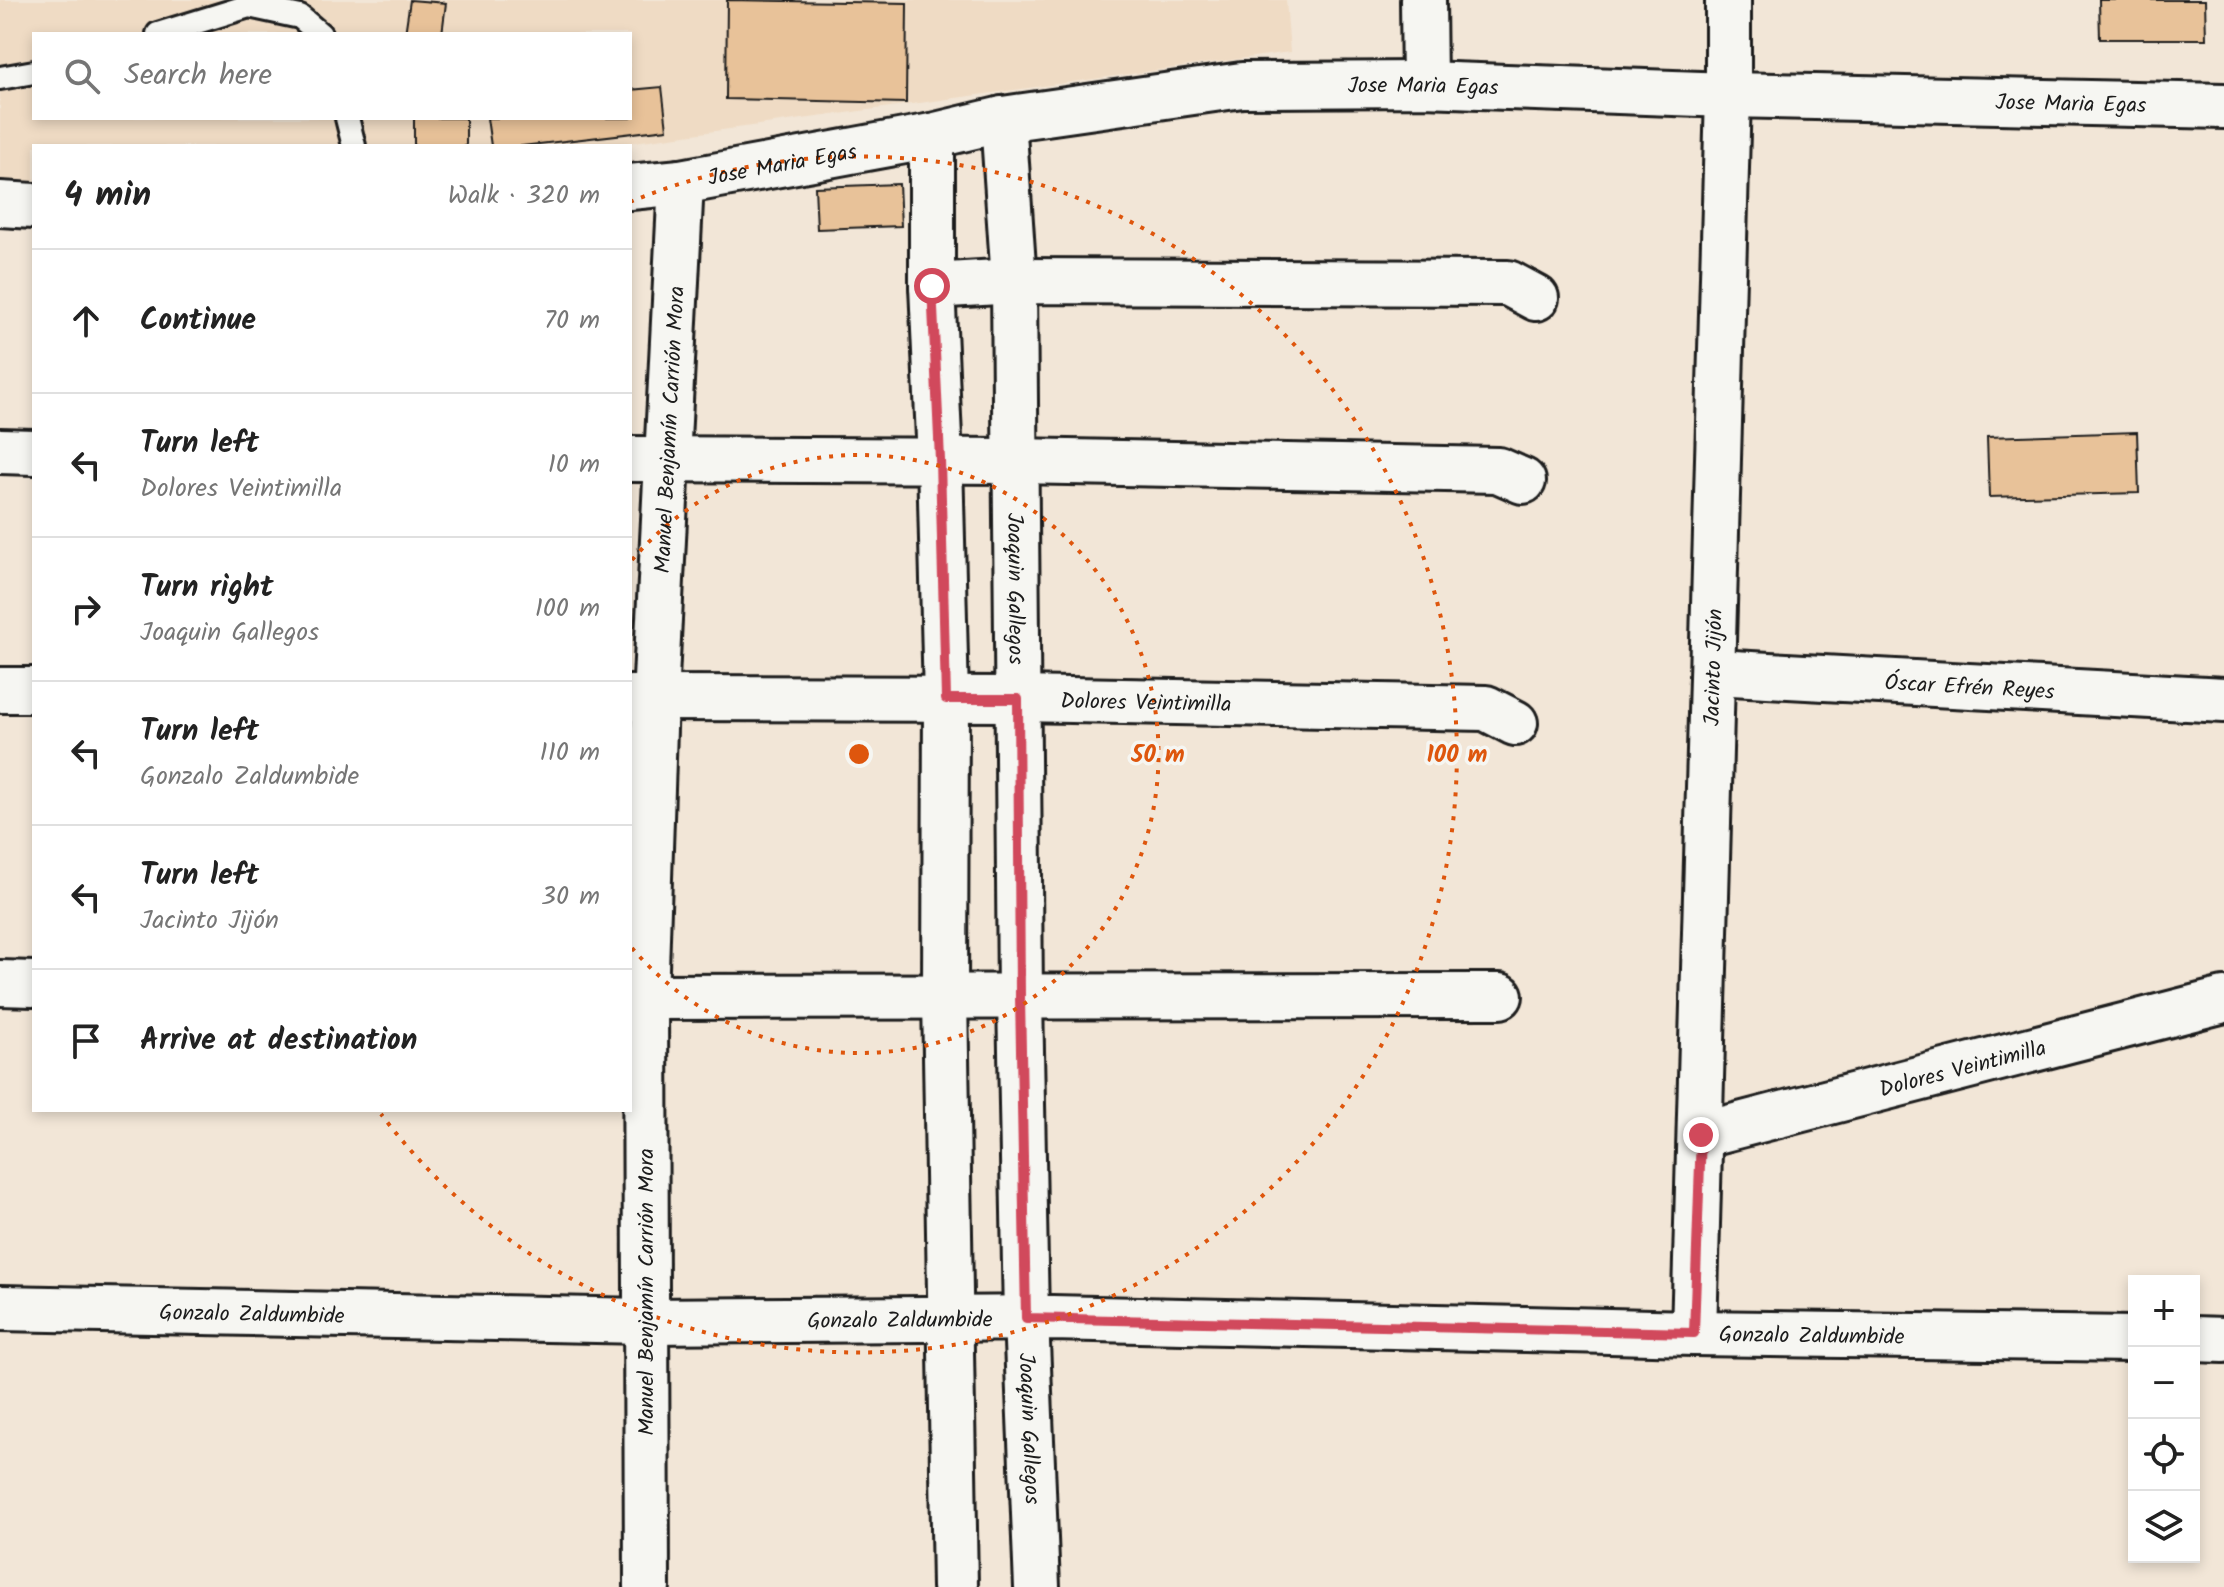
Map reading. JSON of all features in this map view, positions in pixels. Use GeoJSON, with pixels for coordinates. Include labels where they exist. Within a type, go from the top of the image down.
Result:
{"type":"FeatureCollection","features":[{"type":"Feature","properties":{"kind":"street"},"geometry":{"type":"LineString","coordinates":[[1423,0],[1424,84]]}},
{"type":"Feature","properties":{"kind":"street","name":"Jacinto Jijón"},"geometry":{"type":"LineString","coordinates":[[1694,1333],[1714,672],[1728,0]]}},
{"type":"Feature","properties":{"kind":"street","name":"Jose Maria Egas"},"geometry":{"type":"LineString","coordinates":[[632,187],[681,182],[932,136],[1003,119],[1242,85],[1424,84],[1728,95],[2224,106]]}},
{"type":"Feature","properties":{"kind":"street","name":"Joaquin Gallegos"},"geometry":{"type":"LineString","coordinates":[[1003,119],[1014,281],[1020,997],[1026,1318],[1037,1587]]}},
{"type":"Feature","properties":{"kind":"street"},"geometry":{"type":"LineString","coordinates":[[932,136],[932,286],[946,699],[945,997],[955,1587]]}},
{"type":"Feature","properties":{"kind":"street","name":"Manuel Benjamín Carrión Mora"},"geometry":{"type":"LineString","coordinates":[[647,1587],[637,997],[642,699],[648,459],[681,182]]}},
{"type":"Feature","properties":{"kind":"street"},"geometry":{"type":"LineString","coordinates":[[0,204],[32,206]]}},
{"type":"Feature","properties":{"kind":"street"},"geometry":{"type":"LineString","coordinates":[[932,286],[1014,281],[1508,283],[1536,298]]}},
{"type":"Feature","properties":{"kind":"street"},"geometry":{"type":"LineString","coordinates":[[0,451],[32,452]]}},
{"type":"Feature","properties":{"kind":"street"},"geometry":{"type":"LineString","coordinates":[[648,459],[940,460],[1498,470],[1523,481]]}},
{"type":"Feature","properties":{"kind":"street","name":"Óscar Efrén Reyes"},"geometry":{"type":"LineString","coordinates":[[1714,672],[2224,700]]}},
{"type":"Feature","properties":{"kind":"street"},"geometry":{"type":"LineString","coordinates":[[0,690],[32,690]]}},
{"type":"Feature","properties":{"kind":"street","name":"Dolores Veintimilla"},"geometry":{"type":"LineString","coordinates":[[642,699],[1018,699],[1486,708],[1515,723]]}},
{"type":"Feature","properties":{"kind":"street"},"geometry":{"type":"LineString","coordinates":[[0,983],[32,984]]}},
{"type":"Feature","properties":{"kind":"street"},"geometry":{"type":"LineString","coordinates":[[637,997],[1500,996]]}},
{"type":"Feature","properties":{"kind":"street","name":"Dolores Veintimilla"},"geometry":{"type":"LineString","coordinates":[[1701,1135],[2224,1000]]}},
{"type":"Feature","properties":{"kind":"street","name":"Gonzalo Zaldumbide"},"geometry":{"type":"LineString","coordinates":[[0,1308],[644,1321],[1026,1318],[2128,1339]]}},
{"type":"Feature","properties":{"kind":"street"},"geometry":{"type":"LineString","coordinates":[[2200,1339],[2224,1340]]}},
{"type":"Feature","properties":{"kind":"lane"},"geometry":{"type":"LineString","coordinates":[[164,32],[249,6],[300,17],[318,32]]}},
{"type":"Feature","properties":{"kind":"lane"},"geometry":{"type":"LineString","coordinates":[[0,78],[32,72]]}},
{"type":"Feature","properties":{"kind":"lane"},"geometry":{"type":"LineString","coordinates":[[348,120],[354,144]]}},
{"type":"Feature","properties":{"kind":"shaded area"},"geometry":{"type":"Polygon","coordinates":[[[0,0],[1286,0],[1290,52],[621,144],[32,144],[32,184],[0,183],[0,0]]]}},
{"type":"Feature","properties":{"kind":"building"},"geometry":{"type":"Polygon","coordinates":[[[410,0],[446,3],[442,32],[405,32],[410,0]]]}},
{"type":"Feature","properties":{"kind":"building"},"geometry":{"type":"Polygon","coordinates":[[[727,0],[907,3],[906,103],[726,99],[727,0]]]}},
{"type":"Feature","properties":{"kind":"building"},"geometry":{"type":"Polygon","coordinates":[[[2099,0],[2205,0],[2206,39],[2100,39],[2099,0]]]}},
{"type":"Feature","properties":{"kind":"building"},"geometry":{"type":"Polygon","coordinates":[[[662,87],[667,129],[539,144],[491,144],[487,120],[632,120],[632,90],[662,87]]]}},
{"type":"Feature","properties":{"kind":"building"},"geometry":{"type":"Polygon","coordinates":[[[414,120],[466,120],[466,144],[414,144],[414,120]]]}},
{"type":"Feature","properties":{"kind":"building"},"geometry":{"type":"Polygon","coordinates":[[[899,184],[901,226],[817,229],[815,187],[899,184]]]}},
{"type":"Feature","properties":{"kind":"building"},"geometry":{"type":"Polygon","coordinates":[[[2137,432],[2139,493],[1989,497],[1987,437],[2137,432]]]}},
{"type":"Feature","properties":{"kind":"route"},"geometry":{"type":"LineString","coordinates":[[932,286],[946,699],[1018,699],[1026,1318],[1694,1333],[1701,1135]]}}]}
